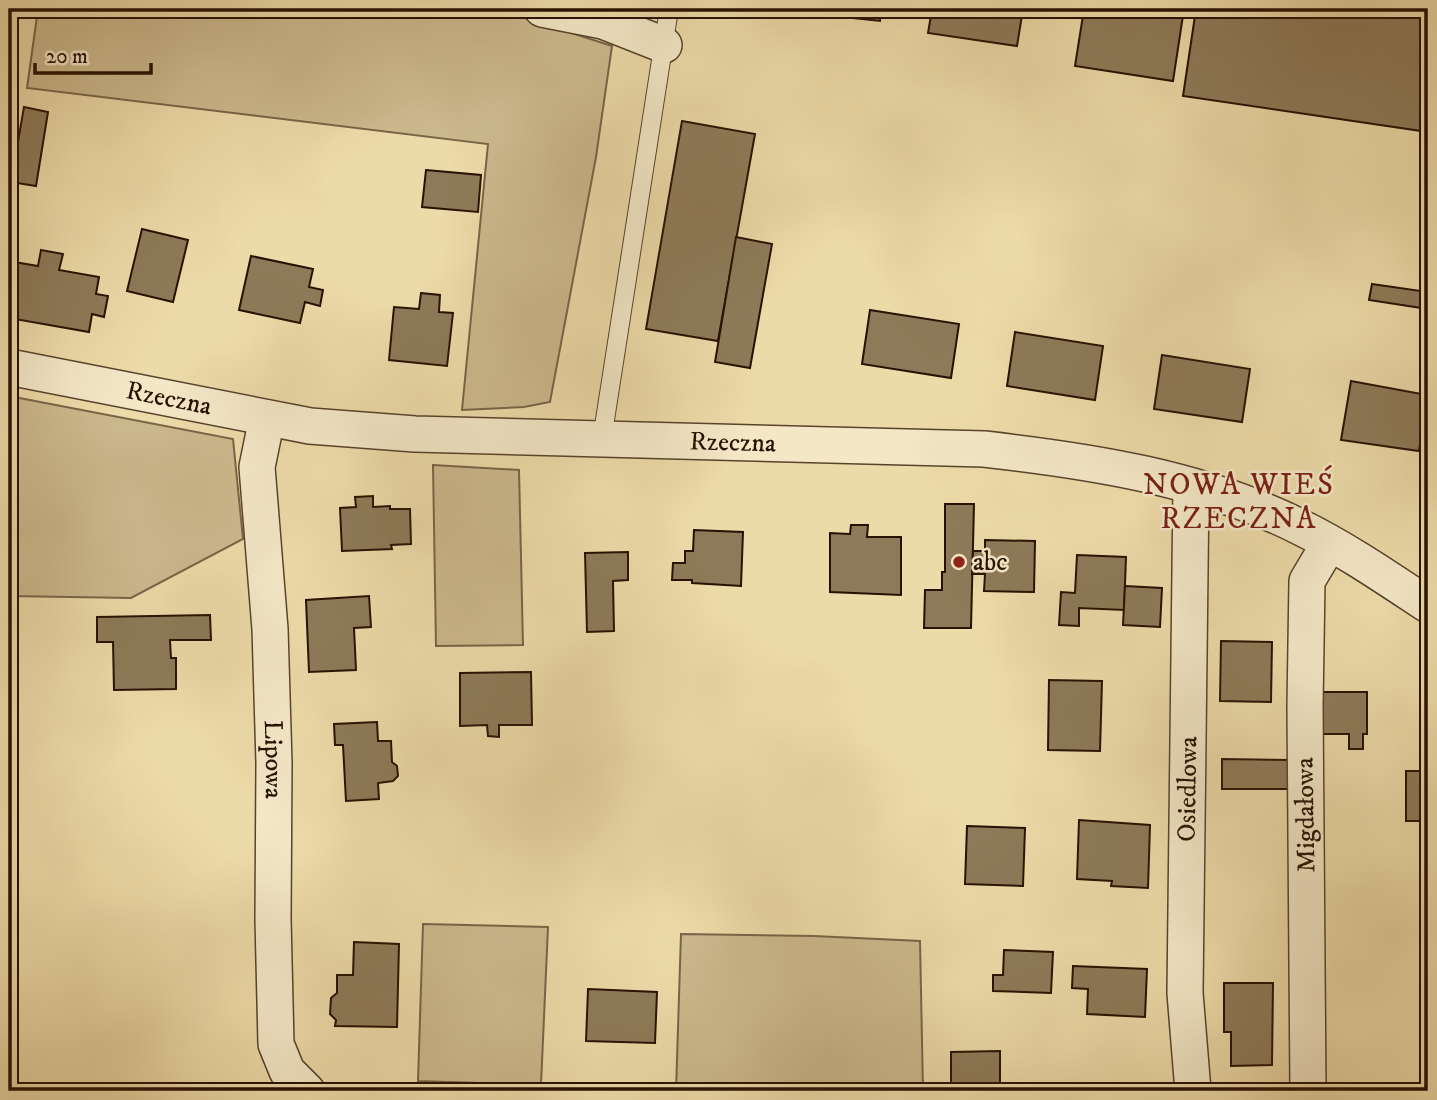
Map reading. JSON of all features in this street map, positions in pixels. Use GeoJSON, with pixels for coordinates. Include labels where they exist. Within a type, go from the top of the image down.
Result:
{"type":"FeatureCollection","features":[{"type":"Feature","properties":{"kind":"street"},"geometry":{"type":"LineString","coordinates":[[542,9],[603,21],[664,45]]}},
{"type":"Feature","properties":{"kind":"street","name":"Rzeczna"},"geometry":{"type":"LineString","coordinates":[[9,367],[310,426],[415,434],[984,449],[1051,456],[1127,470],[1214,492],[1300,527],[1428,604]]}},
{"type":"Feature","properties":{"kind":"street","name":"Lipowa"},"geometry":{"type":"LineString","coordinates":[[267,418],[257,467],[270,643],[274,763],[273,919],[276,1044],[287,1072],[307,1091]]}},
{"type":"Feature","properties":{"kind":"street","name":"Osiedlowa"},"geometry":{"type":"LineString","coordinates":[[1191,486],[1185,993],[1193,1091]]}},
{"type":"Feature","properties":{"kind":"street","name":"Migdałowa"},"geometry":{"type":"LineString","coordinates":[[1308,1091],[1305,706],[1307,581],[1329,544]]}},
{"type":"Feature","properties":{"kind":"lane"},"geometry":{"type":"LineString","coordinates":[[603,439],[669,9]]}},
{"type":"Feature","properties":{"kind":"shaded area"},"geometry":{"type":"Polygon","coordinates":[[[38,9],[497,9],[612,46],[596,157],[550,402],[524,407],[462,410],[488,144],[27,88],[38,9]]]}},
{"type":"Feature","properties":{"kind":"shaded area"},"geometry":{"type":"Polygon","coordinates":[[[9,396],[233,439],[243,539],[131,598],[9,596],[9,396]]]}},
{"type":"Feature","properties":{"kind":"shaded area"},"geometry":{"type":"Polygon","coordinates":[[[433,465],[519,470],[523,645],[436,646],[433,465]]]}},
{"type":"Feature","properties":{"kind":"shaded area"},"geometry":{"type":"Polygon","coordinates":[[[423,924],[548,927],[541,1085],[418,1081],[423,924]]]}},
{"type":"Feature","properties":{"kind":"shaded area"},"geometry":{"type":"Polygon","coordinates":[[[681,934],[920,941],[923,1091],[676,1091],[681,934]]]}},
{"type":"Feature","properties":{"kind":"building"},"geometry":{"type":"Polygon","coordinates":[[[836,9],[881,9],[880,21],[835,16],[836,9]]]}},
{"type":"Feature","properties":{"kind":"building"},"geometry":{"type":"Polygon","coordinates":[[[932,9],[1023,9],[1017,46],[928,33],[932,9]]]}},
{"type":"Feature","properties":{"kind":"building"},"geometry":{"type":"Polygon","coordinates":[[[1084,9],[1184,9],[1173,81],[1075,66],[1084,9]]]}},
{"type":"Feature","properties":{"kind":"building"},"geometry":{"type":"Polygon","coordinates":[[[1196,9],[1428,9],[1428,132],[1183,96],[1196,9]]]}},
{"type":"Feature","properties":{"kind":"building"},"geometry":{"type":"Polygon","coordinates":[[[24,107],[48,112],[36,186],[11,182],[24,107]]]}},
{"type":"Feature","properties":{"kind":"building"},"geometry":{"type":"Polygon","coordinates":[[[682,121],[755,134],[718,341],[646,329],[682,121]]]}},
{"type":"Feature","properties":{"kind":"building"},"geometry":{"type":"Polygon","coordinates":[[[426,170],[481,175],[478,212],[422,207],[426,170]]]}},
{"type":"Feature","properties":{"kind":"building"},"geometry":{"type":"Polygon","coordinates":[[[142,229],[188,240],[173,302],[127,291],[142,229]]]}},
{"type":"Feature","properties":{"kind":"building"},"geometry":{"type":"Polygon","coordinates":[[[736,237],[772,244],[750,368],[715,362],[736,237]]]}},
{"type":"Feature","properties":{"kind":"building"},"geometry":{"type":"Polygon","coordinates":[[[41,250],[63,254],[59,270],[99,277],[96,294],[108,296],[104,317],[92,314],[89,332],[9,318],[9,289],[14,262],[38,266],[41,250]]]}},
{"type":"Feature","properties":{"kind":"building"},"geometry":{"type":"Polygon","coordinates":[[[251,256],[313,269],[309,287],[323,290],[320,306],[305,302],[300,323],[239,310],[251,256]]]}},
{"type":"Feature","properties":{"kind":"building"},"geometry":{"type":"Polygon","coordinates":[[[1372,284],[1428,292],[1428,309],[1369,300],[1372,284]]]}},
{"type":"Feature","properties":{"kind":"building"},"geometry":{"type":"Polygon","coordinates":[[[421,293],[440,295],[439,312],[453,313],[447,366],[389,360],[394,307],[419,309],[421,293]]]}},
{"type":"Feature","properties":{"kind":"building"},"geometry":{"type":"Polygon","coordinates":[[[870,310],[959,324],[951,378],[862,364],[870,310]]]}},
{"type":"Feature","properties":{"kind":"building"},"geometry":{"type":"Polygon","coordinates":[[[1015,332],[1103,346],[1095,400],[1007,386],[1015,332]]]}},
{"type":"Feature","properties":{"kind":"building"},"geometry":{"type":"Polygon","coordinates":[[[1162,355],[1250,369],[1242,422],[1154,409],[1162,355]]]}},
{"type":"Feature","properties":{"kind":"building"},"geometry":{"type":"Polygon","coordinates":[[[1351,381],[1427,395],[1419,451],[1341,440],[1351,381]]]}},
{"type":"Feature","properties":{"kind":"building"},"geometry":{"type":"Polygon","coordinates":[[[373,496],[373,507],[410,509],[411,544],[391,545],[392,549],[342,551],[340,508],[356,507],[355,497],[373,496]]]}},
{"type":"Feature","properties":{"kind":"building","name":"abc"},"geometry":{"type":"Polygon","coordinates":[[[945,504],[974,504],[971,628],[924,628],[925,590],[942,590],[942,572],[945,572],[945,504]]]}},
{"type":"Feature","properties":{"kind":"building"},"geometry":{"type":"Polygon","coordinates":[[[851,525],[868,525],[867,537],[901,537],[901,595],[830,592],[830,533],[850,534],[851,525]]]}},
{"type":"Feature","properties":{"kind":"building"},"geometry":{"type":"Polygon","coordinates":[[[694,530],[743,532],[741,586],[672,580],[673,563],[685,563],[685,551],[693,551],[694,530]]]}},
{"type":"Feature","properties":{"kind":"building"},"geometry":{"type":"Polygon","coordinates":[[[985,540],[1035,541],[1034,592],[984,591],[985,574],[972,574],[973,551],[985,551],[985,540]]]}},
{"type":"Feature","properties":{"kind":"building"},"geometry":{"type":"Polygon","coordinates":[[[628,552],[628,580],[613,581],[614,631],[587,632],[585,553],[628,552]]]}},
{"type":"Feature","properties":{"kind":"building"},"geometry":{"type":"Polygon","coordinates":[[[1077,555],[1126,557],[1124,610],[1079,608],[1079,626],[1059,625],[1061,592],[1075,593],[1077,555]]]}},
{"type":"Feature","properties":{"kind":"building"},"geometry":{"type":"Polygon","coordinates":[[[1125,586],[1162,588],[1160,627],[1123,625],[1125,586]]]}},
{"type":"Feature","properties":{"kind":"building"},"geometry":{"type":"Polygon","coordinates":[[[369,596],[371,627],[354,628],[356,670],[309,672],[306,600],[369,596]]]}},
{"type":"Feature","properties":{"kind":"building"},"geometry":{"type":"Polygon","coordinates":[[[210,615],[211,640],[170,640],[171,658],[176,658],[176,689],[114,690],[113,642],[97,642],[97,617],[210,615]]]}},
{"type":"Feature","properties":{"kind":"building"},"geometry":{"type":"Polygon","coordinates":[[[1221,641],[1272,642],[1271,702],[1220,701],[1221,641]]]}},
{"type":"Feature","properties":{"kind":"building"},"geometry":{"type":"Polygon","coordinates":[[[531,672],[532,725],[499,725],[499,737],[488,736],[487,725],[460,726],[460,673],[531,672]]]}},
{"type":"Feature","properties":{"kind":"building"},"geometry":{"type":"Polygon","coordinates":[[[1049,680],[1102,681],[1100,751],[1048,750],[1049,680]]]}},
{"type":"Feature","properties":{"kind":"building"},"geometry":{"type":"Polygon","coordinates":[[[1320,692],[1367,692],[1367,734],[1363,734],[1363,749],[1349,749],[1349,734],[1320,734],[1320,692]]]}},
{"type":"Feature","properties":{"kind":"building"},"geometry":{"type":"Polygon","coordinates":[[[377,722],[378,741],[391,741],[392,762],[397,766],[398,776],[393,781],[378,783],[379,799],[346,801],[343,745],[335,745],[334,724],[377,722]]]}},
{"type":"Feature","properties":{"kind":"building"},"geometry":{"type":"Polygon","coordinates":[[[1222,759],[1289,760],[1290,789],[1222,789],[1222,759]]]}},
{"type":"Feature","properties":{"kind":"building"},"geometry":{"type":"Polygon","coordinates":[[[1406,771],[1428,771],[1428,821],[1406,821],[1406,771]]]}},
{"type":"Feature","properties":{"kind":"building"},"geometry":{"type":"Polygon","coordinates":[[[1079,820],[1150,825],[1148,888],[1111,886],[1112,881],[1077,879],[1079,820]]]}},
{"type":"Feature","properties":{"kind":"building"},"geometry":{"type":"Polygon","coordinates":[[[967,826],[1025,828],[1023,886],[965,884],[967,826]]]}},
{"type":"Feature","properties":{"kind":"building"},"geometry":{"type":"Polygon","coordinates":[[[354,942],[399,944],[397,1027],[335,1026],[336,1020],[330,1014],[331,998],[337,993],[337,975],[353,975],[354,942]]]}},
{"type":"Feature","properties":{"kind":"building"},"geometry":{"type":"Polygon","coordinates":[[[1004,950],[1053,952],[1051,993],[993,991],[993,975],[1003,975],[1004,950]]]}},
{"type":"Feature","properties":{"kind":"building"},"geometry":{"type":"Polygon","coordinates":[[[1073,966],[1147,969],[1145,1017],[1087,1014],[1088,989],[1072,988],[1073,966]]]}},
{"type":"Feature","properties":{"kind":"building"},"geometry":{"type":"Polygon","coordinates":[[[1224,983],[1273,983],[1272,1065],[1231,1066],[1231,1032],[1224,1032],[1224,983]]]}},
{"type":"Feature","properties":{"kind":"building"},"geometry":{"type":"Polygon","coordinates":[[[588,989],[657,992],[655,1043],[586,1041],[588,989]]]}},
{"type":"Feature","properties":{"kind":"building"},"geometry":{"type":"Polygon","coordinates":[[[1420,994],[1428,994],[1428,1042],[1422,1043],[1420,994]]]}},
{"type":"Feature","properties":{"kind":"building"},"geometry":{"type":"Polygon","coordinates":[[[1000,1051],[1000,1091],[951,1091],[951,1052],[1000,1051]]]}},
{"type":"Feature","properties":{"kind":"place","name":"abc"},"geometry":{"type":"Point","coordinates":[959,562]}},
{"type":"Feature","properties":{"kind":"district","name":"NOWA WIEŚ RZECZNA"},"geometry":{"type":"Point","coordinates":[1239,502]}}]}
